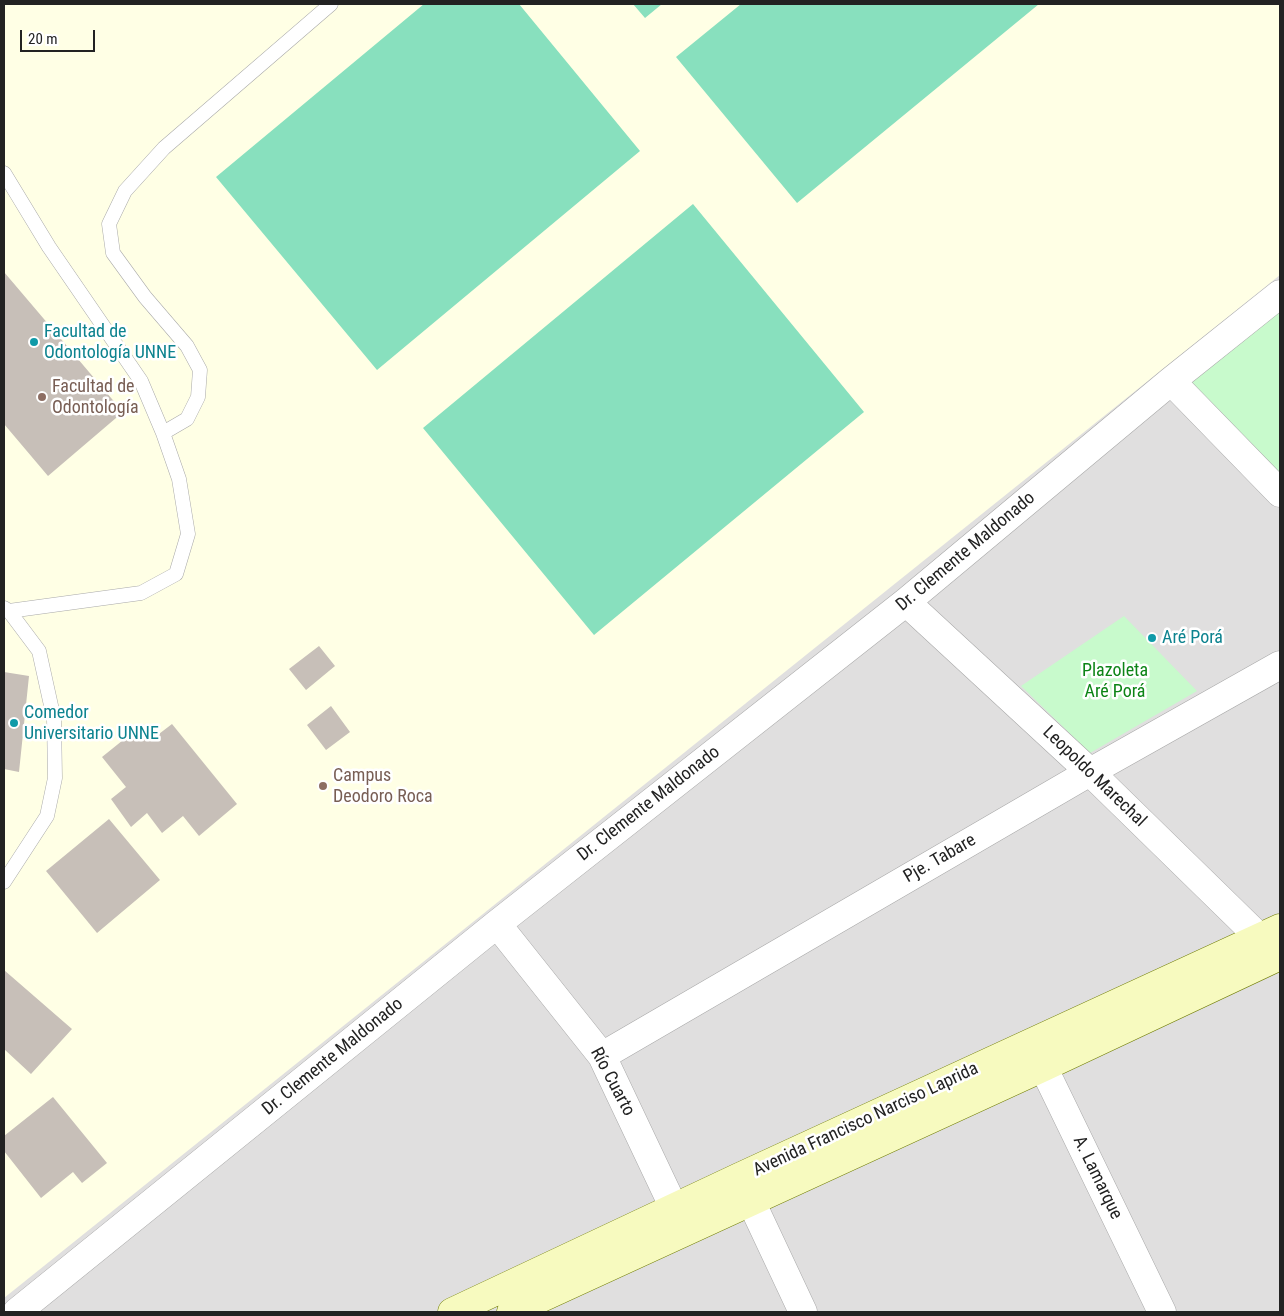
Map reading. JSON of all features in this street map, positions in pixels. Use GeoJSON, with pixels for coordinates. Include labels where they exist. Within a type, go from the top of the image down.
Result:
{"type":"FeatureCollection","features":[{"type":"Feature","properties":{"kind":"main road","name":"Avenida Francisco Narciso Laprida"},"geometry":{"type":"LineString","coordinates":[[452,1312],[678,1220],[751,1202],[1038,1055],[1274,945]]}},
{"type":"Feature","properties":{"kind":"main road","name":"Avenida Francisco Narciso Laprida"},"geometry":{"type":"LineString","coordinates":[[511,1312],[678,1220],[739,1178],[1038,1055]]}},
{"type":"Feature","properties":{"kind":"street","name":"Dr. Clemente Maldonado"},"geometry":{"type":"LineString","coordinates":[[17,1312],[497,924],[906,602],[1171,381],[1280,294]]}},
{"type":"Feature","properties":{"kind":"street"},"geometry":{"type":"LineString","coordinates":[[1171,381],[1280,493]]}},
{"type":"Feature","properties":{"kind":"street","name":"Leopoldo Marechal"},"geometry":{"type":"LineString","coordinates":[[906,602],[1274,945]]}},
{"type":"Feature","properties":{"kind":"street","name":"Pje. Tabare"},"geometry":{"type":"LineString","coordinates":[[602,1056],[1090,772],[1280,664]]}},
{"type":"Feature","properties":{"kind":"street","name":"Río Cuarto"},"geometry":{"type":"LineString","coordinates":[[497,924],[602,1056],[678,1220]]}},
{"type":"Feature","properties":{"kind":"street","name":"A. Lamarque"},"geometry":{"type":"LineString","coordinates":[[1038,1055],[1162,1312]]}},
{"type":"Feature","properties":{"kind":"street"},"geometry":{"type":"LineString","coordinates":[[739,1178],[803,1312]]}},
{"type":"Feature","properties":{"kind":"lane"},"geometry":{"type":"LineString","coordinates":[[163,433],[187,419],[198,397],[200,370],[187,346],[145,297],[113,253],[109,224],[125,191],[164,148],[331,4]]}},
{"type":"Feature","properties":{"kind":"lane"},"geometry":{"type":"LineString","coordinates":[[4,173],[49,247],[141,381],[163,433],[179,479],[188,534],[176,574],[141,593],[6,609]]}},
{"type":"Feature","properties":{"kind":"lane"},"geometry":{"type":"LineString","coordinates":[[4,882],[46,816],[55,778],[54,719],[39,651],[6,609]]}},
{"type":"Feature","properties":{"kind":"shaded area"},"geometry":{"type":"Polygon","coordinates":[[[4,4],[1280,4],[1280,1312],[4,1312],[4,4]]]}},
{"type":"Feature","properties":{"kind":"shaded area","name":"Campus Deodoro Roca"},"geometry":{"type":"Polygon","coordinates":[[[4,4],[1280,4],[1280,275],[4,1298],[4,4]]]}},
{"type":"Feature","properties":{"kind":"green space"},"geometry":{"type":"Polygon","coordinates":[[[424,4],[519,4],[640,151],[377,370],[216,177],[424,4]]]}},
{"type":"Feature","properties":{"kind":"green space"},"geometry":{"type":"Polygon","coordinates":[[[633,4],[662,4],[645,18],[633,4]]]}},
{"type":"Feature","properties":{"kind":"green space"},"geometry":{"type":"Polygon","coordinates":[[[741,4],[1039,4],[797,203],[676,57],[741,4]]]}},
{"type":"Feature","properties":{"kind":"green space"},"geometry":{"type":"Polygon","coordinates":[[[693,204],[864,412],[594,635],[423,428],[693,204]]]}},
{"type":"Feature","properties":{"kind":"green space"},"geometry":{"type":"Polygon","coordinates":[[[1280,294],[1280,493],[1171,381],[1280,294]]]}},
{"type":"Feature","properties":{"kind":"green space","name":"Plazoleta Aré Porá"},"geometry":{"type":"Polygon","coordinates":[[[1124,616],[1197,691],[1090,753],[1021,686],[1124,616]]]}},
{"type":"Feature","properties":{"kind":"building","name":"Facultad de Odontología UNNE"},"geometry":{"type":"Polygon","coordinates":[[[4,272],[123,412],[48,476],[4,424],[4,272]]]}},
{"type":"Feature","properties":{"kind":"building"},"geometry":{"type":"Polygon","coordinates":[[[319,646],[335,666],[306,690],[289,669],[319,646]]]}},
{"type":"Feature","properties":{"kind":"building","name":"Comedor Universitario UNNE"},"geometry":{"type":"Polygon","coordinates":[[[4,672],[29,676],[19,772],[4,769],[4,672]]]}},
{"type":"Feature","properties":{"kind":"building"},"geometry":{"type":"Polygon","coordinates":[[[331,706],[350,732],[326,750],[307,725],[331,706]]]}},
{"type":"Feature","properties":{"kind":"building"},"geometry":{"type":"Polygon","coordinates":[[[143,724],[155,737],[172,724],[237,804],[199,836],[183,816],[162,833],[147,813],[131,827],[111,799],[126,787],[102,757],[143,724]]]}},
{"type":"Feature","properties":{"kind":"building"},"geometry":{"type":"Polygon","coordinates":[[[109,819],[160,880],[97,933],[46,871],[109,819]]]}},
{"type":"Feature","properties":{"kind":"building"},"geometry":{"type":"Polygon","coordinates":[[[4,970],[72,1029],[31,1074],[4,1049],[4,970]]]}},
{"type":"Feature","properties":{"kind":"building"},"geometry":{"type":"Polygon","coordinates":[[[53,1097],[107,1163],[82,1183],[73,1172],[41,1198],[4,1151],[4,1136],[53,1097]]]}},
{"type":"Feature","properties":{"kind":"place","name":"Facultad de Odontología UNNE"},"geometry":{"type":"Point","coordinates":[34,342]}},
{"type":"Feature","properties":{"kind":"place","name":"Facultad de Odontología"},"geometry":{"type":"Point","coordinates":[42,397]}},
{"type":"Feature","properties":{"kind":"place","name":"Aré Porá"},"geometry":{"type":"Point","coordinates":[1152,638]}},
{"type":"Feature","properties":{"kind":"place","name":"Comedor Universitario UNNE"},"geometry":{"type":"Point","coordinates":[14,723]}},
{"type":"Feature","properties":{"kind":"place","name":"Campus Deodoro Roca"},"geometry":{"type":"Point","coordinates":[323,786]}}]}
